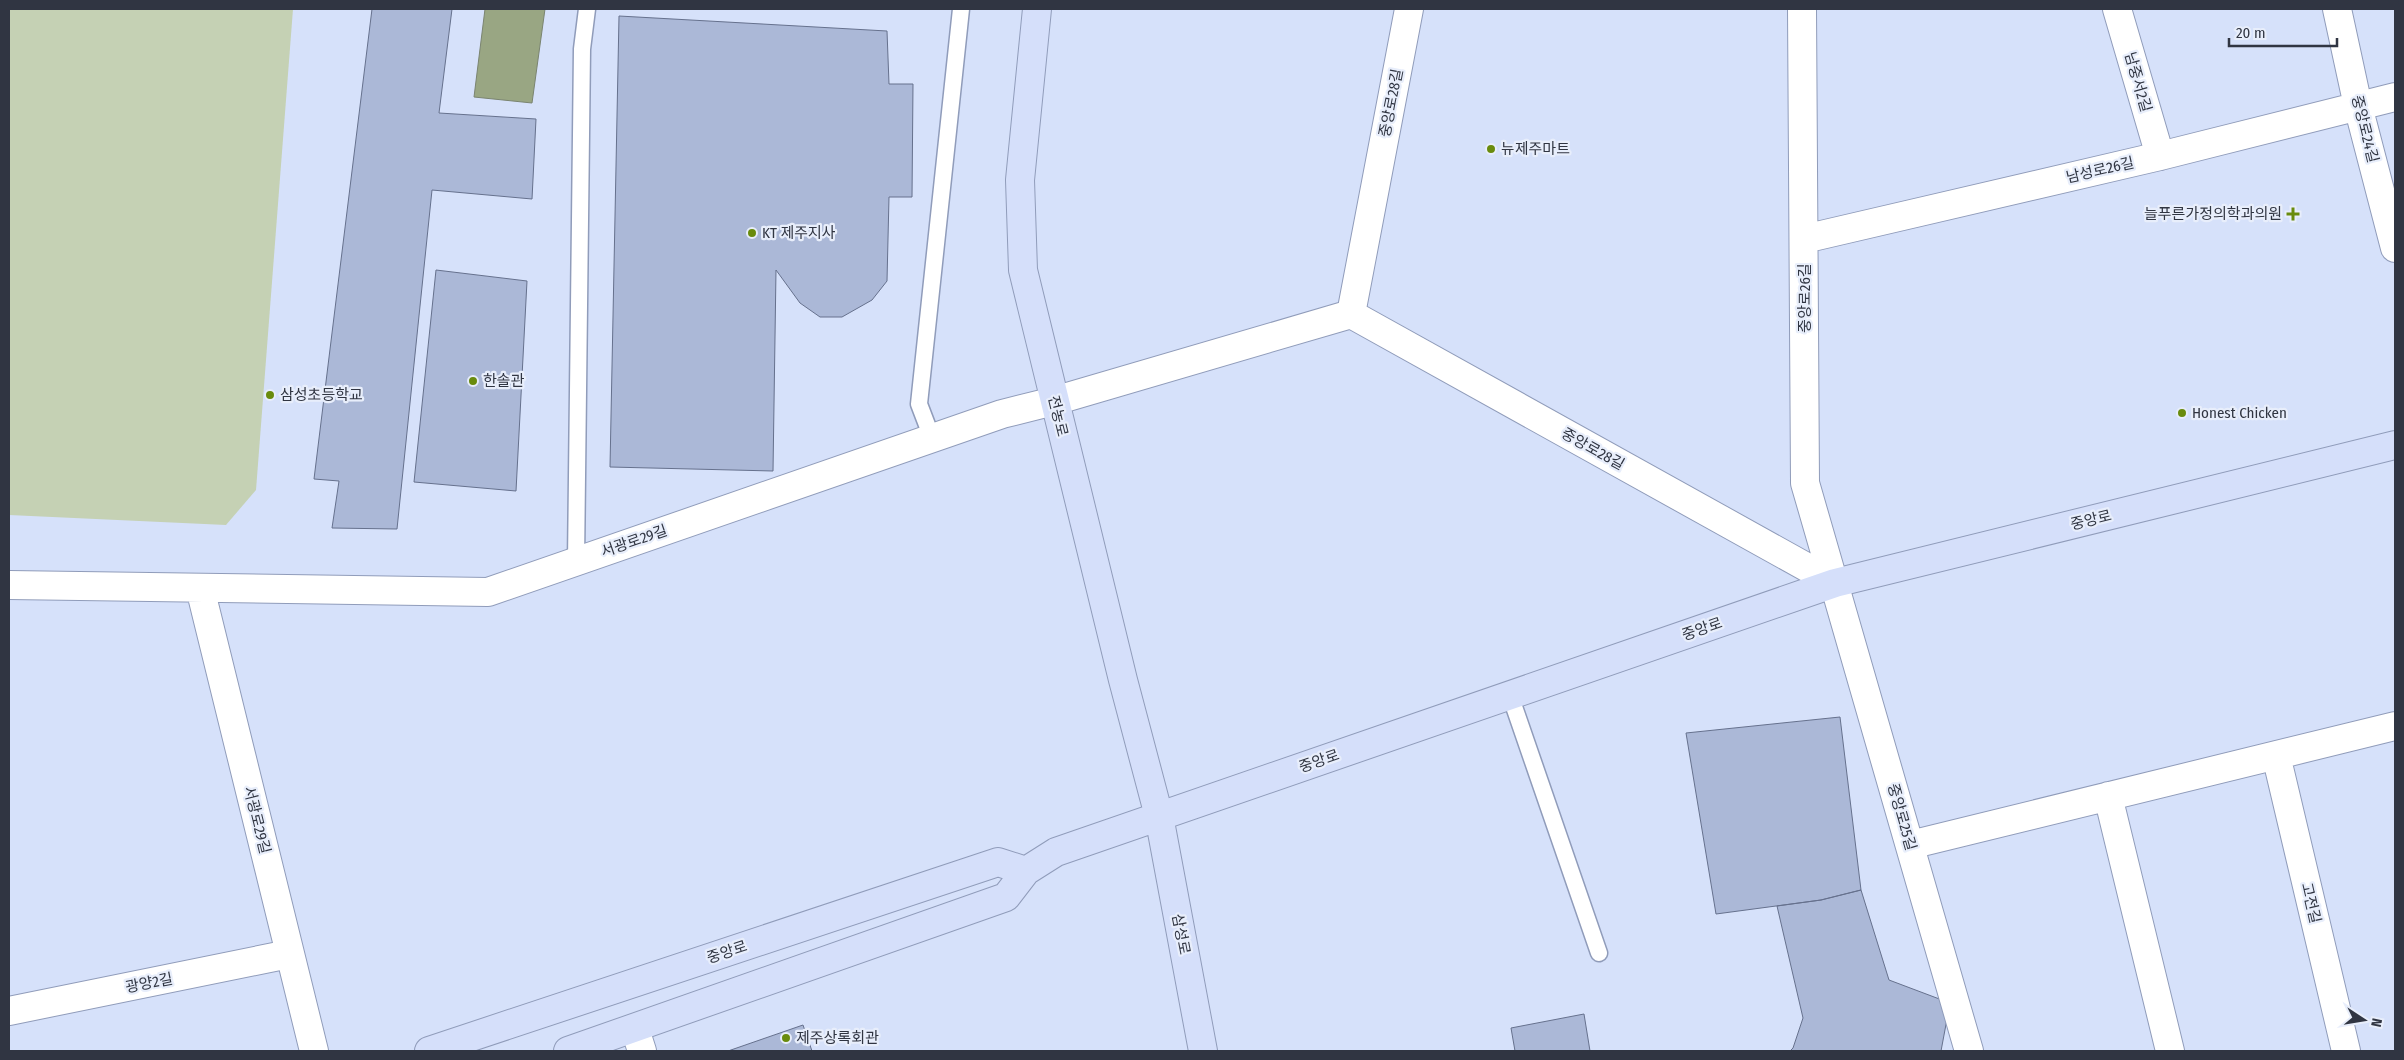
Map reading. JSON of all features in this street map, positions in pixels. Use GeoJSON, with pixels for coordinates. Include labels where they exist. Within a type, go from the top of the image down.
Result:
{"type":"FeatureCollection","features":[{"type":"Feature","properties":{"kind":"main road","name":"전농로"},"geometry":{"type":"LineString","coordinates":[[1037,9],[1020,180],[1023,270],[1054,401],[1159,816]]}},
{"type":"Feature","properties":{"kind":"main road","name":"중앙로"},"geometry":{"type":"LineString","coordinates":[[568,1051],[638,1040],[1006,897],[1026,871],[1056,852],[1835,583],[2395,444]]}},
{"type":"Feature","properties":{"kind":"main road","name":"삼성로"},"geometry":{"type":"LineString","coordinates":[[1159,816],[1203,1051]]}},
{"type":"Feature","properties":{"kind":"main road","name":"중앙로"},"geometry":{"type":"LineString","coordinates":[[429,1051],[998,862],[1026,871]]}},
{"type":"Feature","properties":{"kind":"street","name":"중앙로28길"},"geometry":{"type":"LineString","coordinates":[[1409,9],[1351,314],[1835,583]]}},
{"type":"Feature","properties":{"kind":"street","name":"중앙로26길"},"geometry":{"type":"LineString","coordinates":[[1802,9],[1805,483],[1835,583]]}},
{"type":"Feature","properties":{"kind":"street","name":"남중서2길"},"geometry":{"type":"LineString","coordinates":[[2117,9],[2160,156]]}},
{"type":"Feature","properties":{"kind":"street","name":"중앙로24길"},"geometry":{"type":"LineString","coordinates":[[2337,9],[2358,106],[2395,248]]}},
{"type":"Feature","properties":{"kind":"street","name":"남성로26길"},"geometry":{"type":"LineString","coordinates":[[1804,239],[2160,156],[2395,97]]}},
{"type":"Feature","properties":{"kind":"street"},"geometry":{"type":"LineString","coordinates":[[1054,401],[1351,314]]}},
{"type":"Feature","properties":{"kind":"street","name":"서광로29길"},"geometry":{"type":"LineString","coordinates":[[9,585],[488,592],[1002,414],[1054,401]]}},
{"type":"Feature","properties":{"kind":"street","name":"중앙로25길"},"geometry":{"type":"LineString","coordinates":[[1835,583],[1969,1051]]}},
{"type":"Feature","properties":{"kind":"street","name":"서광로29길"},"geometry":{"type":"LineString","coordinates":[[200,588],[314,1051]]}},
{"type":"Feature","properties":{"kind":"street"},"geometry":{"type":"LineString","coordinates":[[1910,845],[2395,726]]}},
{"type":"Feature","properties":{"kind":"street","name":"고전길"},"geometry":{"type":"LineString","coordinates":[[2276,755],[2346,1051]]}},
{"type":"Feature","properties":{"kind":"street"},"geometry":{"type":"LineString","coordinates":[[2108,796],[2170,1051]]}},
{"type":"Feature","properties":{"kind":"street","name":"광양2길"},"geometry":{"type":"LineString","coordinates":[[9,1011],[289,954]]}},
{"type":"Feature","properties":{"kind":"lane"},"geometry":{"type":"LineString","coordinates":[[576,562],[582,49],[587,9]]}},
{"type":"Feature","properties":{"kind":"lane"},"geometry":{"type":"LineString","coordinates":[[932,438],[919,404],[961,9]]}},
{"type":"Feature","properties":{"kind":"lane"},"geometry":{"type":"LineString","coordinates":[[1510,695],[1599,953]]}},
{"type":"Feature","properties":{"kind":"shaded area"},"geometry":{"type":"Polygon","coordinates":[[[10,9],[293,9],[256,490],[226,525],[9,515],[10,9]]]}},
{"type":"Feature","properties":{"kind":"shaded area"},"geometry":{"type":"Polygon","coordinates":[[[485,9],[545,9],[532,103],[474,97],[485,9]]]}},
{"type":"Feature","properties":{"kind":"building","name":"삼성초등학교"},"geometry":{"type":"Polygon","coordinates":[[[372,9],[452,9],[439,113],[536,119],[532,199],[432,190],[397,529],[332,528],[339,481],[314,479],[372,9]]]}},
{"type":"Feature","properties":{"kind":"building","name":"KT 제주지사"},"geometry":{"type":"Polygon","coordinates":[[[619,16],[887,31],[889,84],[913,84],[912,197],[889,197],[887,281],[872,300],[842,317],[820,317],[800,303],[776,270],[773,471],[610,467],[619,16]]]}},
{"type":"Feature","properties":{"kind":"building","name":"한솔관"},"geometry":{"type":"Polygon","coordinates":[[[436,270],[527,281],[516,491],[414,482],[436,270]]]}},
{"type":"Feature","properties":{"kind":"building"},"geometry":{"type":"Polygon","coordinates":[[[1840,717],[1861,890],[1821,900],[1716,914],[1686,733],[1840,717]]]}},
{"type":"Feature","properties":{"kind":"building"},"geometry":{"type":"Polygon","coordinates":[[[1861,890],[1889,980],[1950,1003],[1941,1051],[1790,1051],[1793,1048],[1803,1018],[1777,906],[1821,900],[1861,890]]]}},
{"type":"Feature","properties":{"kind":"building"},"geometry":{"type":"Polygon","coordinates":[[[1584,1014],[1590,1051],[1515,1051],[1511,1028],[1584,1014]]]}},
{"type":"Feature","properties":{"kind":"building","name":"제주상록회관"},"geometry":{"type":"Polygon","coordinates":[[[803,1025],[812,1051],[728,1051],[803,1025]]]}},
{"type":"Feature","properties":{"kind":"place","name":"뉴제주마트"},"geometry":{"type":"Point","coordinates":[1491,149]}},
{"type":"Feature","properties":{"kind":"place","name":"늘푸른가정의학과의원"},"geometry":{"type":"Point","coordinates":[2293,214]}},
{"type":"Feature","properties":{"kind":"place","name":"KT 제주지사"},"geometry":{"type":"Point","coordinates":[752,233]}},
{"type":"Feature","properties":{"kind":"place","name":"한솔관"},"geometry":{"type":"Point","coordinates":[473,381]}},
{"type":"Feature","properties":{"kind":"place","name":"삼성초등학교"},"geometry":{"type":"Point","coordinates":[270,395]}},
{"type":"Feature","properties":{"kind":"place","name":"Honest Chicken"},"geometry":{"type":"Point","coordinates":[2182,413]}},
{"type":"Feature","properties":{"kind":"place","name":"제주상록회관"},"geometry":{"type":"Point","coordinates":[786,1038]}}]}
